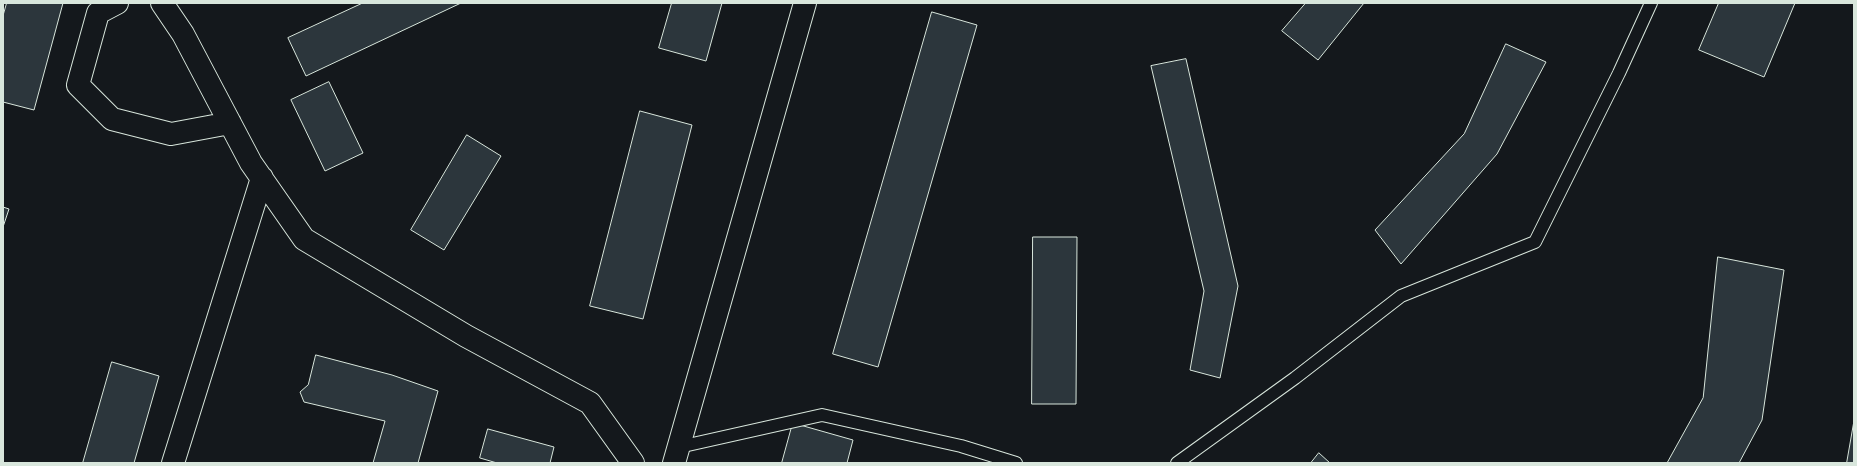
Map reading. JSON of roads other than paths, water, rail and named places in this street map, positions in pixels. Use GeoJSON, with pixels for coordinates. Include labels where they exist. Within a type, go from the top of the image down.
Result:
{"type":"FeatureCollection","features":[{"type":"Feature","properties":{"kind":"street"},"geometry":{"type":"LineString","coordinates":[[117,3],[98,13],[78,85],[112,119],[171,134],[230,123]]}},
{"type":"Feature","properties":{"kind":"street"},"geometry":{"type":"LineString","coordinates":[[162,3],[183,34],[251,163],[304,239],[466,336],[590,403],[633,463]]}},
{"type":"Feature","properties":{"kind":"street"},"geometry":{"type":"LineString","coordinates":[[676,455],[805,3]]}},
{"type":"Feature","properties":{"kind":"street"},"geometry":{"type":"LineString","coordinates":[[173,463],[262,178]]}},
{"type":"Feature","properties":{"kind":"lane"},"geometry":{"type":"LineString","coordinates":[[1177,463],[1295,378],[1401,296],[1535,242],[1619,73],[1650,3]]}},
{"type":"Feature","properties":{"kind":"lane"},"geometry":{"type":"LineString","coordinates":[[676,455],[822,415],[961,446],[1016,463]]}}]}
